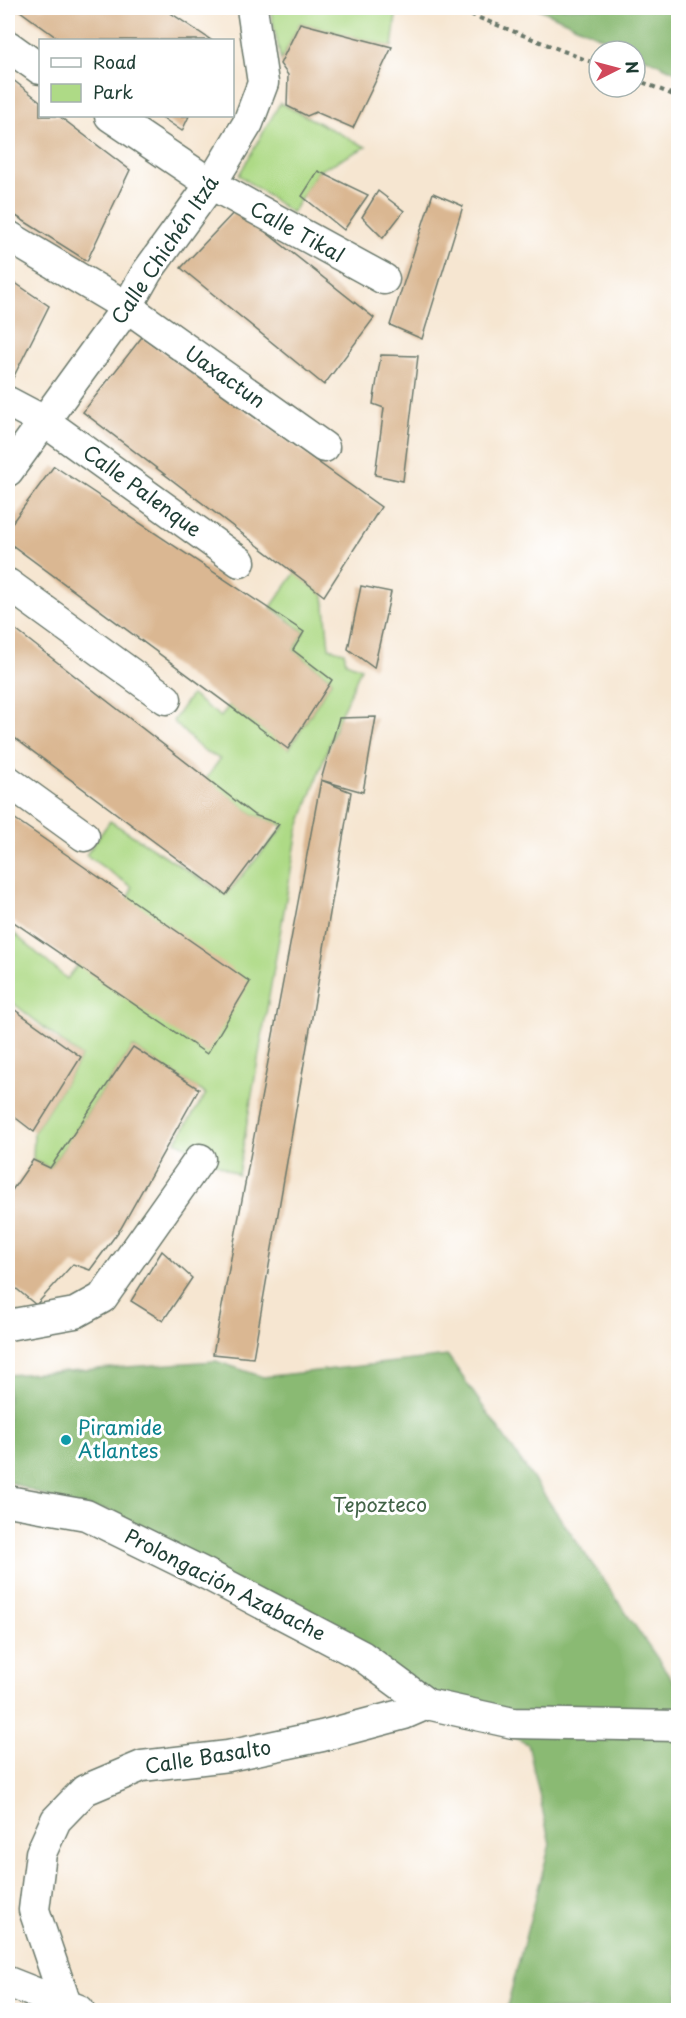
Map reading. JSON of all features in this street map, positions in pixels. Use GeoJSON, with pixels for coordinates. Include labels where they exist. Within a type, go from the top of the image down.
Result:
{"type":"FeatureCollection","features":[{"type":"Feature","properties":{"kind":"street","name":"Calle Chichén Itzá"},"geometry":{"type":"LineString","coordinates":[[8,471],[127,307],[147,272],[211,184],[248,123],[263,83],[252,8]]}},
{"type":"Feature","properties":{"kind":"street"},"geometry":{"type":"LineString","coordinates":[[8,46],[39,68]]}},
{"type":"Feature","properties":{"kind":"street","name":"Calle Tikal"},"geometry":{"type":"LineString","coordinates":[[111,117],[211,184],[384,279]]}},
{"type":"Feature","properties":{"kind":"street","name":"Uaxactun"},"geometry":{"type":"LineString","coordinates":[[8,236],[127,307],[324,447]]}},
{"type":"Feature","properties":{"kind":"street","name":"Calle Palenque"},"geometry":{"type":"LineString","coordinates":[[8,402],[44,421],[240,562]]}},
{"type":"Feature","properties":{"kind":"street"},"geometry":{"type":"LineString","coordinates":[[8,584],[166,699]]}},
{"type":"Feature","properties":{"kind":"street"},"geometry":{"type":"LineString","coordinates":[[8,781],[84,836]]}},
{"type":"Feature","properties":{"kind":"street"},"geometry":{"type":"LineString","coordinates":[[8,1325],[75,1313],[102,1298],[200,1160]]}},
{"type":"Feature","properties":{"kind":"street","name":"Prolongación Azabache"},"geometry":{"type":"LineString","coordinates":[[8,1501],[86,1515],[208,1575],[362,1656],[427,1704]]}},
{"type":"Feature","properties":{"kind":"street"},"geometry":{"type":"LineString","coordinates":[[427,1704],[513,1723],[678,1726]]}},
{"type":"Feature","properties":{"kind":"street","name":"Calle Basalto"},"geometry":{"type":"LineString","coordinates":[[71,2009],[34,1910],[41,1853],[56,1820],[84,1790],[142,1766],[228,1756],[322,1736],[404,1714],[427,1704]]}},
{"type":"Feature","properties":{"kind":"street"},"geometry":{"type":"LineString","coordinates":[[8,1982],[71,2009]]}},
{"type":"Feature","properties":{"kind":"path"},"geometry":{"type":"LineString","coordinates":[[454,8],[587,60]]}},
{"type":"Feature","properties":{"kind":"path"},"geometry":{"type":"LineString","coordinates":[[647,84],[678,97]]}},
{"type":"Feature","properties":{"kind":"green space"},"geometry":{"type":"Polygon","coordinates":[[[270,8],[397,8],[392,47],[300,23],[281,61],[270,8]]]}},
{"type":"Feature","properties":{"kind":"green space"},"geometry":{"type":"Polygon","coordinates":[[[537,8],[678,8],[678,73],[647,59],[647,39],[605,39],[537,8]]]}},
{"type":"Feature","properties":{"kind":"green space"},"geometry":{"type":"Polygon","coordinates":[[[280,103],[366,147],[318,171],[292,213],[239,175],[280,103]]]}},
{"type":"Feature","properties":{"kind":"green space"},"geometry":{"type":"Polygon","coordinates":[[[295,573],[324,596],[329,648],[344,652],[346,662],[361,668],[339,718],[298,830],[238,1175],[176,1141],[206,1094],[133,1047],[50,1168],[33,1160],[34,1132],[81,1057],[8,999],[8,935],[10,930],[67,979],[129,898],[132,887],[86,855],[110,821],[226,895],[284,826],[254,815],[206,779],[220,759],[201,749],[173,721],[191,695],[221,717],[229,705],[289,749],[332,680],[293,650],[304,632],[271,607],[295,573]]]}},
{"type":"Feature","properties":{"kind":"green space","name":"Tepozteco"},"geometry":{"type":"Polygon","coordinates":[[[448,1356],[678,1688],[678,2010],[506,2010],[550,1844],[528,1744],[419,1693],[109,1510],[67,1505],[8,1481],[8,1375],[216,1361],[263,1377],[448,1356]]]}},
{"type":"Feature","properties":{"kind":"building"},"geometry":{"type":"Polygon","coordinates":[[[16,8],[163,8],[210,39],[59,39],[16,8]]]}},
{"type":"Feature","properties":{"kind":"building"},"geometry":{"type":"Polygon","coordinates":[[[300,23],[392,47],[353,128],[316,112],[307,116],[287,106],[288,75],[280,64],[300,23]]]}},
{"type":"Feature","properties":{"kind":"building"},"geometry":{"type":"Polygon","coordinates":[[[8,76],[39,100],[39,117],[60,117],[130,170],[87,261],[8,211],[8,76]]]}},
{"type":"Feature","properties":{"kind":"building"},"geometry":{"type":"Polygon","coordinates":[[[161,117],[189,117],[182,131],[161,117]]]}},
{"type":"Feature","properties":{"kind":"building"},"geometry":{"type":"Polygon","coordinates":[[[318,171],[368,195],[344,230],[302,196],[318,171]]]}},
{"type":"Feature","properties":{"kind":"building"},"geometry":{"type":"Polygon","coordinates":[[[378,191],[404,211],[383,238],[362,217],[378,191]]]}},
{"type":"Feature","properties":{"kind":"building"},"geometry":{"type":"Polygon","coordinates":[[[433,193],[463,206],[422,339],[390,325],[433,193]]]}},
{"type":"Feature","properties":{"kind":"building"},"geometry":{"type":"Polygon","coordinates":[[[237,209],[374,318],[324,385],[181,268],[237,209]]]}},
{"type":"Feature","properties":{"kind":"building"},"geometry":{"type":"Polygon","coordinates":[[[8,278],[49,306],[8,388],[8,278]]]}},
{"type":"Feature","properties":{"kind":"building"},"geometry":{"type":"Polygon","coordinates":[[[142,337],[381,507],[324,596],[83,412],[142,337]]]}},
{"type":"Feature","properties":{"kind":"building"},"geometry":{"type":"Polygon","coordinates":[[[381,355],[418,356],[403,481],[375,475],[384,408],[373,404],[381,355]]]}},
{"type":"Feature","properties":{"kind":"building"},"geometry":{"type":"Polygon","coordinates":[[[54,466],[304,632],[293,650],[332,680],[288,749],[8,542],[8,528],[54,466]]]}},
{"type":"Feature","properties":{"kind":"building"},"geometry":{"type":"Polygon","coordinates":[[[361,586],[391,592],[374,668],[348,649],[361,586]]]}},
{"type":"Feature","properties":{"kind":"building"},"geometry":{"type":"Polygon","coordinates":[[[8,624],[254,815],[279,824],[226,895],[8,733],[8,624]]]}},
{"type":"Feature","properties":{"kind":"building"},"geometry":{"type":"Polygon","coordinates":[[[376,717],[363,792],[321,780],[339,718],[376,717]]]}},
{"type":"Feature","properties":{"kind":"building"},"geometry":{"type":"Polygon","coordinates":[[[321,780],[351,792],[253,1358],[213,1354],[321,780]]]}},
{"type":"Feature","properties":{"kind":"building"},"geometry":{"type":"Polygon","coordinates":[[[8,814],[250,982],[207,1054],[8,918],[8,814]]]}},
{"type":"Feature","properties":{"kind":"building"},"geometry":{"type":"Polygon","coordinates":[[[8,1005],[81,1057],[34,1132],[8,1112],[8,1005]]]}},
{"type":"Feature","properties":{"kind":"building"},"geometry":{"type":"Polygon","coordinates":[[[133,1047],[199,1089],[121,1228],[90,1270],[73,1264],[36,1305],[12,1285],[8,1278],[8,1196],[33,1160],[50,1168],[133,1047]]]}},
{"type":"Feature","properties":{"kind":"building"},"geometry":{"type":"Polygon","coordinates":[[[162,1251],[192,1278],[163,1321],[131,1301],[162,1251]]]}},
{"type":"Feature","properties":{"kind":"place","name":"Piramide Atlantes"},"geometry":{"type":"Point","coordinates":[66,1440]}}]}
